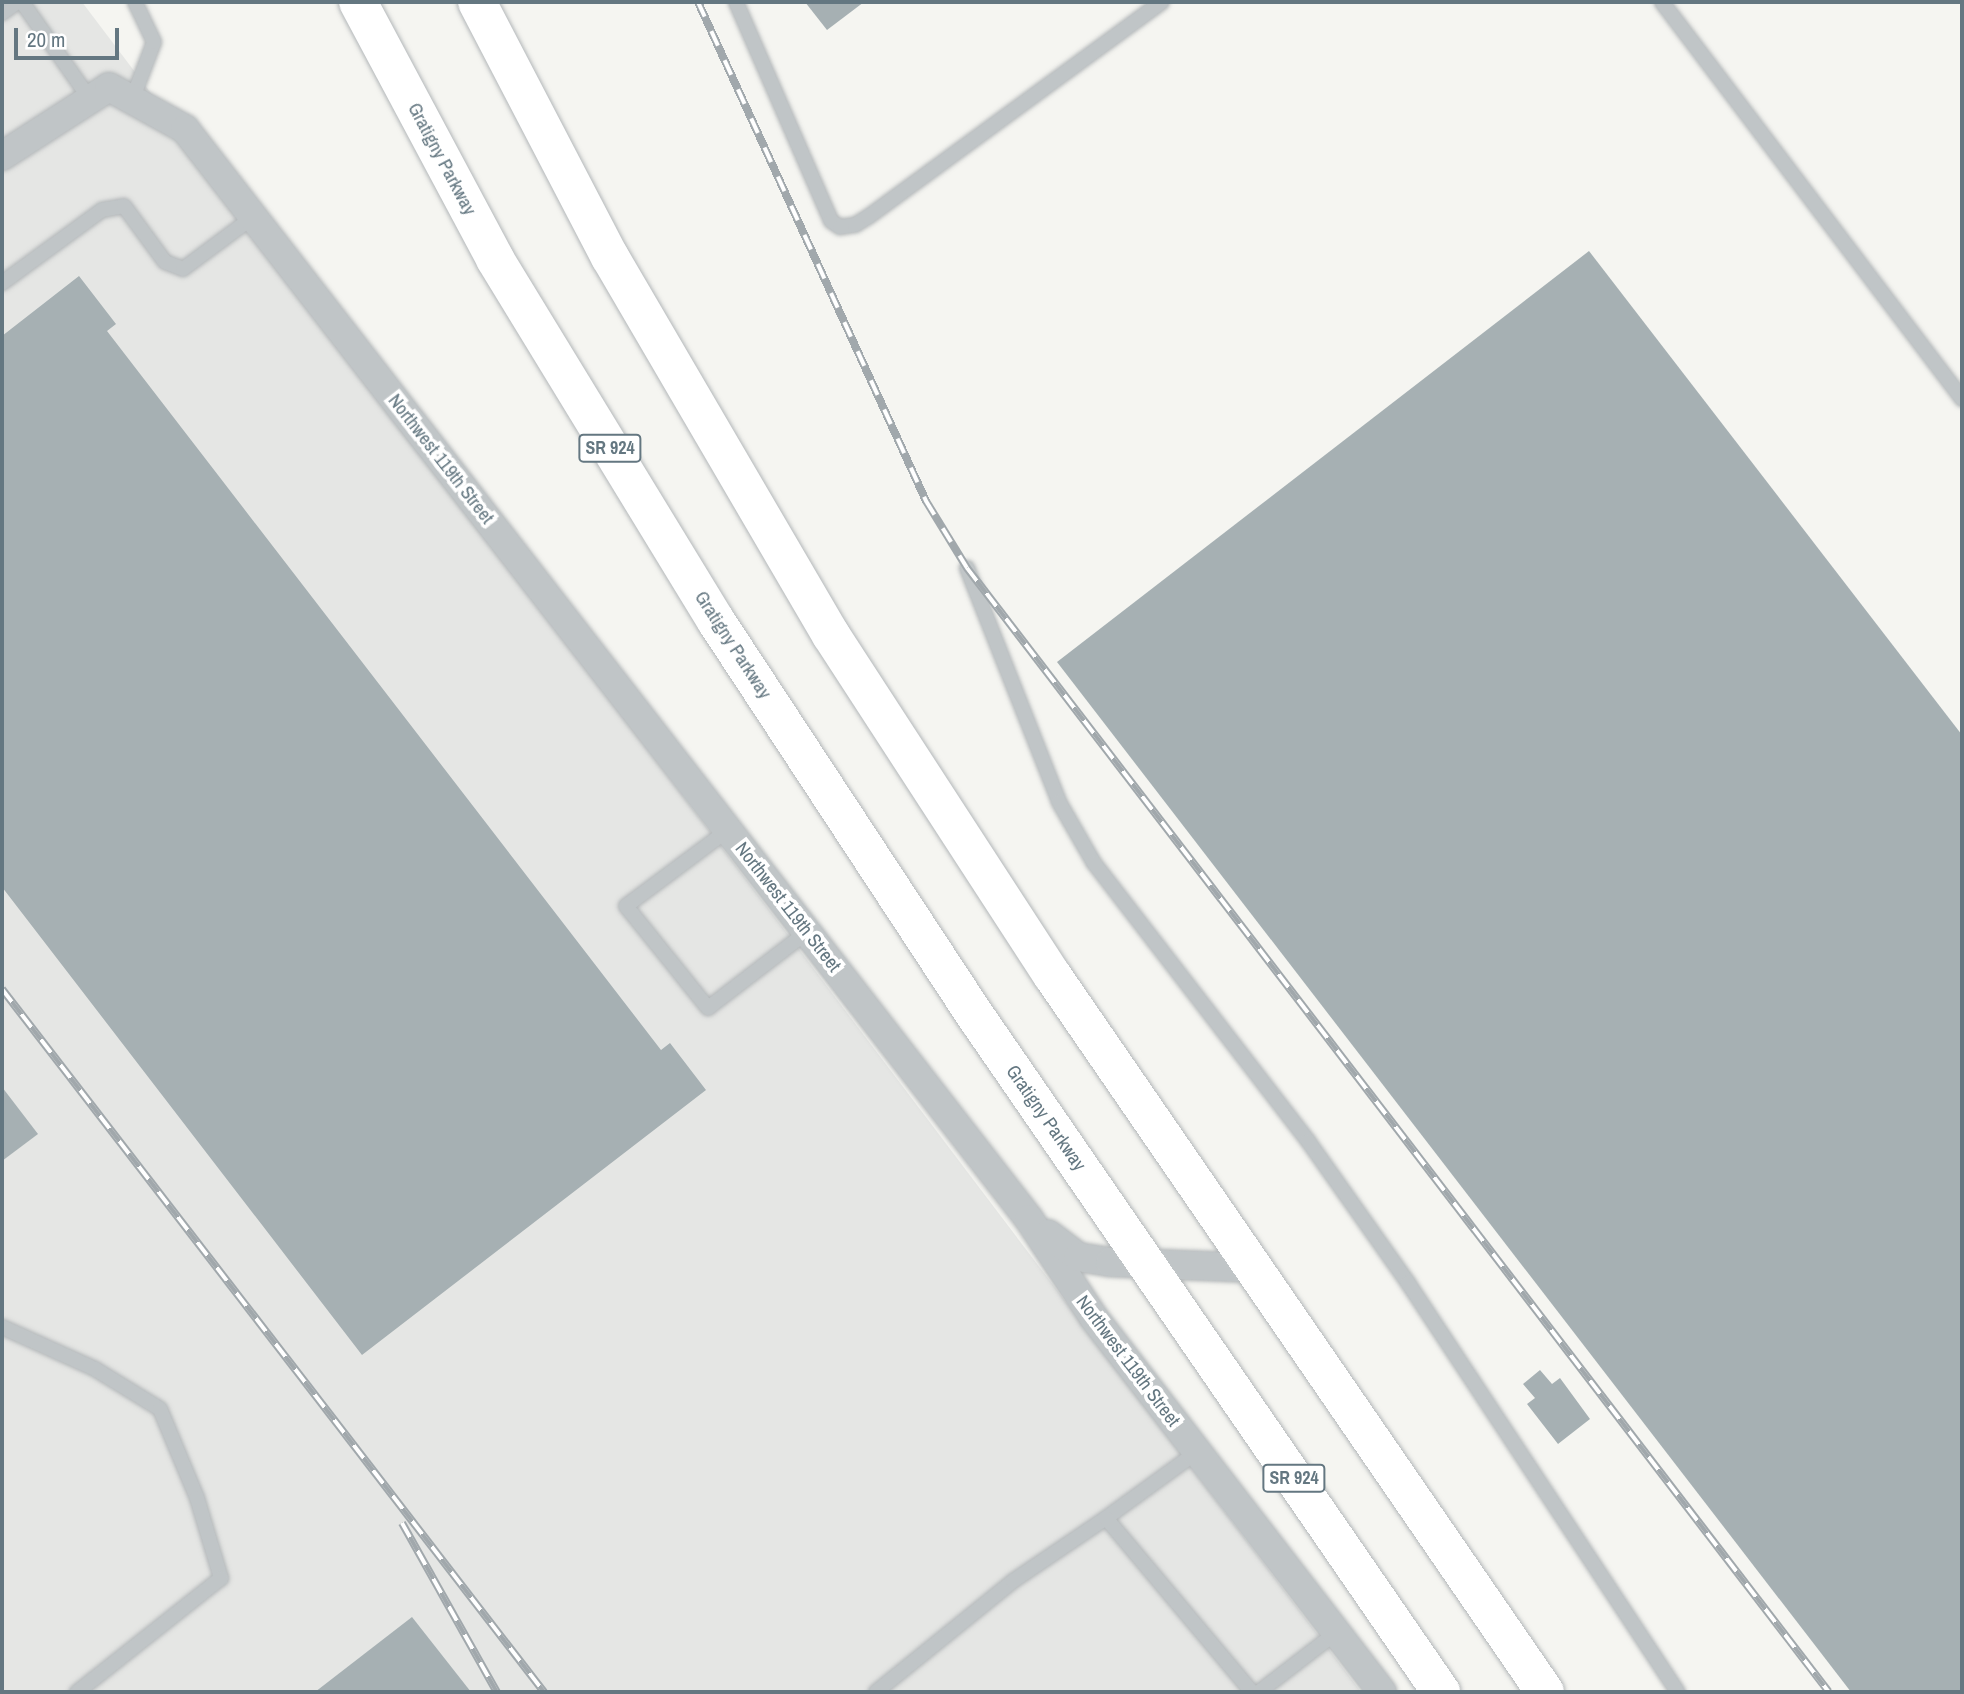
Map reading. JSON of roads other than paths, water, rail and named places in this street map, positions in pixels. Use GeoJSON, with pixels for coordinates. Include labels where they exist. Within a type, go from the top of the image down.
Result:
{"type":"FeatureCollection","features":[{"type":"Feature","properties":{"kind":"highway","name":"Gratigny Parkway"},"geometry":{"type":"LineString","coordinates":[[358,2],[495,259],[716,621],[979,1021],[1147,1264]]}},
{"type":"Feature","properties":{"kind":"highway"},"geometry":{"type":"LineString","coordinates":[[477,2],[610,257],[831,635],[1052,975],[1545,1692]]}},
{"type":"Feature","properties":{"kind":"highway","name":"SR 924"},"geometry":{"type":"LineString","coordinates":[[1147,1264],[1441,1692]]}},
{"type":"Feature","properties":{"kind":"street"},"geometry":{"type":"LineString","coordinates":[[2,156],[109,87],[132,100]]}},
{"type":"Feature","properties":{"kind":"street","name":"Northwest 119th Street"},"geometry":{"type":"LineString","coordinates":[[132,100],[185,129],[1029,1219],[1094,1318],[1382,1692]]}},
{"type":"Feature","properties":{"kind":"street"},"geometry":{"type":"LineString","coordinates":[[1029,1219],[1078,1257],[1147,1264],[1252,1268]]}},
{"type":"Feature","properties":{"kind":"lane"},"geometry":{"type":"LineString","coordinates":[[2,13],[17,2]]}},
{"type":"Feature","properties":{"kind":"lane"},"geometry":{"type":"LineString","coordinates":[[22,2],[90,99]]}},
{"type":"Feature","properties":{"kind":"lane"},"geometry":{"type":"LineString","coordinates":[[132,100],[153,42],[135,2]]}},
{"type":"Feature","properties":{"kind":"lane"},"geometry":{"type":"LineString","coordinates":[[736,2],[831,221],[840,227],[855,225],[868,217],[1163,2]]}},
{"type":"Feature","properties":{"kind":"lane"},"geometry":{"type":"LineString","coordinates":[[1662,2],[1962,399]]}},
{"type":"Feature","properties":{"kind":"lane"},"geometry":{"type":"LineString","coordinates":[[2,283],[102,210],[124,206],[165,262],[183,269],[253,217]]}},
{"type":"Feature","properties":{"kind":"lane"},"geometry":{"type":"LineString","coordinates":[[967,568],[1059,802],[1094,863],[1308,1141],[1408,1283],[1678,1692]]}},
{"type":"Feature","properties":{"kind":"lane"},"geometry":{"type":"LineString","coordinates":[[729,830],[626,906],[708,1008],[807,932]]}},
{"type":"Feature","properties":{"kind":"lane"},"geometry":{"type":"LineString","coordinates":[[2,1327],[95,1369],[160,1409],[197,1498],[221,1578],[77,1692]]}},
{"type":"Feature","properties":{"kind":"lane"},"geometry":{"type":"LineString","coordinates":[[876,1692],[1013,1581],[1197,1452]]}},
{"type":"Feature","properties":{"kind":"lane"},"geometry":{"type":"LineString","coordinates":[[1106,1518],[1252,1692]]}},
{"type":"Feature","properties":{"kind":"lane"},"geometry":{"type":"LineString","coordinates":[[1259,1692],[1336,1632]]}},
{"type":"Feature","properties":{"kind":"railway"},"geometry":{"type":"LineString","coordinates":[[698,2],[926,501],[967,568],[1829,1692]]}},
{"type":"Feature","properties":{"kind":"railway"},"geometry":{"type":"LineString","coordinates":[[2,989],[544,1692]]}},
{"type":"Feature","properties":{"kind":"railway"},"geometry":{"type":"LineString","coordinates":[[402,1523],[497,1692]]}}]}
